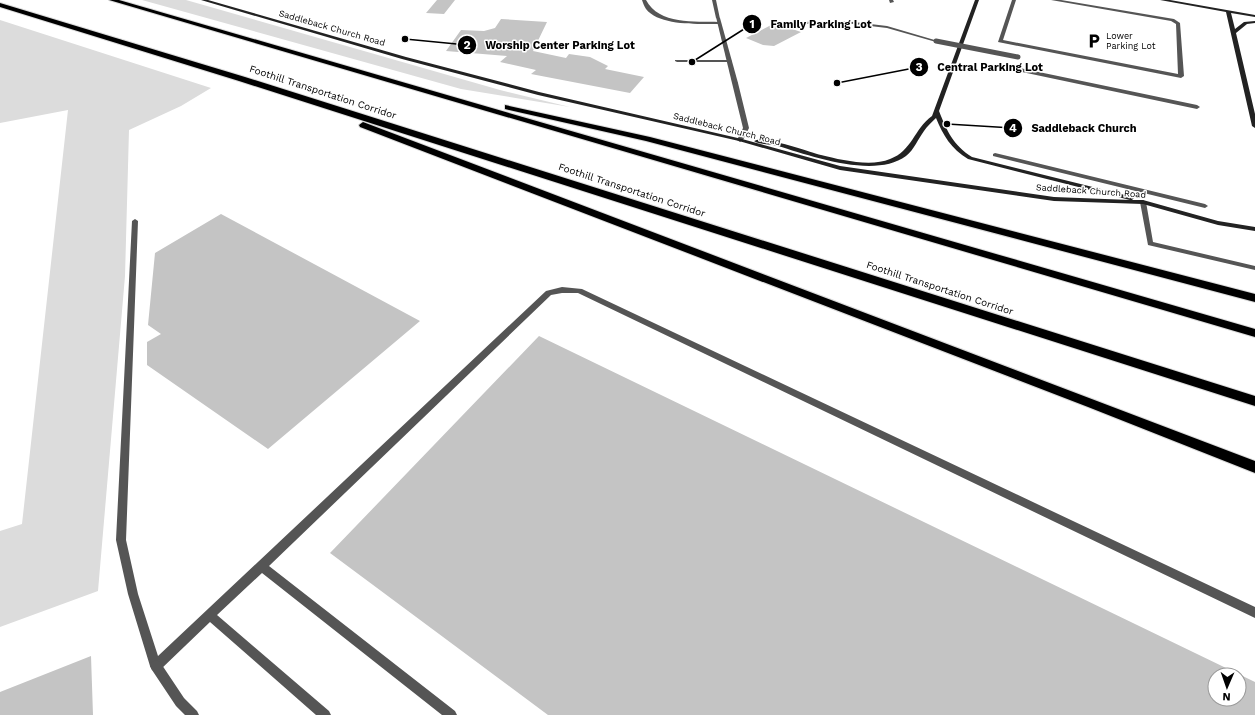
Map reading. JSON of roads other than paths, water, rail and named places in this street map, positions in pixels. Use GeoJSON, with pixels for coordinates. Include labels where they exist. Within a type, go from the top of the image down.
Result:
{"type":"FeatureCollection","features":[{"type":"Feature","properties":{"kind":"highway"},"geometry":{"type":"LineString","coordinates":[[112,0],[1255,333]]}},
{"type":"Feature","properties":{"kind":"highway","name":"Foothill Transportation Corridor"},"geometry":{"type":"LineString","coordinates":[[0,5],[242,79],[1255,400]]}},
{"type":"Feature","properties":{"kind":"highway"},"geometry":{"type":"LineString","coordinates":[[242,79],[771,282],[1092,403],[1255,467]]}},
{"type":"Feature","properties":{"kind":"highway"},"geometry":{"type":"LineString","coordinates":[[386,80],[652,140],[1255,298]]}},
{"type":"Feature","properties":{"kind":"main road","name":"Saddleback Church Road"},"geometry":{"type":"LineString","coordinates":[[203,0],[434,66],[740,140],[840,168],[1054,199],[1143,202],[1218,223],[1255,229]]}},
{"type":"Feature","properties":{"kind":"main road"},"geometry":{"type":"LineString","coordinates":[[740,140],[770,142],[847,162],[867,165],[888,161],[904,155],[927,121],[934,116],[977,0]]}},
{"type":"Feature","properties":{"kind":"main road"},"geometry":{"type":"LineString","coordinates":[[1162,0],[1255,16]]}},
{"type":"Feature","properties":{"kind":"main road"},"geometry":{"type":"LineString","coordinates":[[1228,11],[1255,126]]}},
{"type":"Feature","properties":{"kind":"main road"},"geometry":{"type":"LineString","coordinates":[[1233,33],[1246,23],[1255,22]]}},
{"type":"Feature","properties":{"kind":"main road"},"geometry":{"type":"LineString","coordinates":[[936,110],[948,139],[959,152],[970,158],[1143,202]]}},
{"type":"Feature","properties":{"kind":"street"},"geometry":{"type":"LineString","coordinates":[[644,0],[653,13],[670,21],[719,21]]}},
{"type":"Feature","properties":{"kind":"street"},"geometry":{"type":"LineString","coordinates":[[714,0],[746,128],[740,140]]}},
{"type":"Feature","properties":{"kind":"street"},"geometry":{"type":"LineString","coordinates":[[1014,0],[1000,41],[1181,76],[1178,24],[1172,20],[1053,0]]}},
{"type":"Feature","properties":{"kind":"street"},"geometry":{"type":"LineString","coordinates":[[794,23],[846,22],[887,27],[936,41],[1018,57]]}},
{"type":"Feature","properties":{"kind":"street"},"geometry":{"type":"LineString","coordinates":[[676,61],[730,61]]}},
{"type":"Feature","properties":{"kind":"street"},"geometry":{"type":"LineString","coordinates":[[1015,69],[1197,107]]}},
{"type":"Feature","properties":{"kind":"street"},"geometry":{"type":"LineString","coordinates":[[995,155],[1205,206]]}},
{"type":"Feature","properties":{"kind":"street"},"geometry":{"type":"LineString","coordinates":[[1143,202],[1150,243],[1255,268]]}},
{"type":"Feature","properties":{"kind":"street"},"geometry":{"type":"LineString","coordinates":[[135,221],[121,540],[133,594],[156,666],[180,702],[193,715]]}},
{"type":"Feature","properties":{"kind":"street"},"geometry":{"type":"LineString","coordinates":[[156,666],[549,293],[562,290],[579,291],[1255,613]]}},
{"type":"Feature","properties":{"kind":"street"},"geometry":{"type":"LineString","coordinates":[[261,566],[451,715]]}},
{"type":"Feature","properties":{"kind":"street"},"geometry":{"type":"LineString","coordinates":[[209,615],[325,715]]}},
{"type":"Feature","properties":{"kind":"place","name":"Worship Center Parking Lot"},"geometry":{"type":"Point","coordinates":[405,39]}},
{"type":"Feature","properties":{"kind":"place","name":"Lower Parking Lot"},"geometry":{"type":"Point","coordinates":[1094,41]}},
{"type":"Feature","properties":{"kind":"place","name":"Family Parking Lot"},"geometry":{"type":"Point","coordinates":[692,62]}},
{"type":"Feature","properties":{"kind":"place","name":"Central Parking Lot"},"geometry":{"type":"Point","coordinates":[837,83]}},
{"type":"Feature","properties":{"kind":"place","name":"Saddleback Church"},"geometry":{"type":"Point","coordinates":[947,124]}}]}
